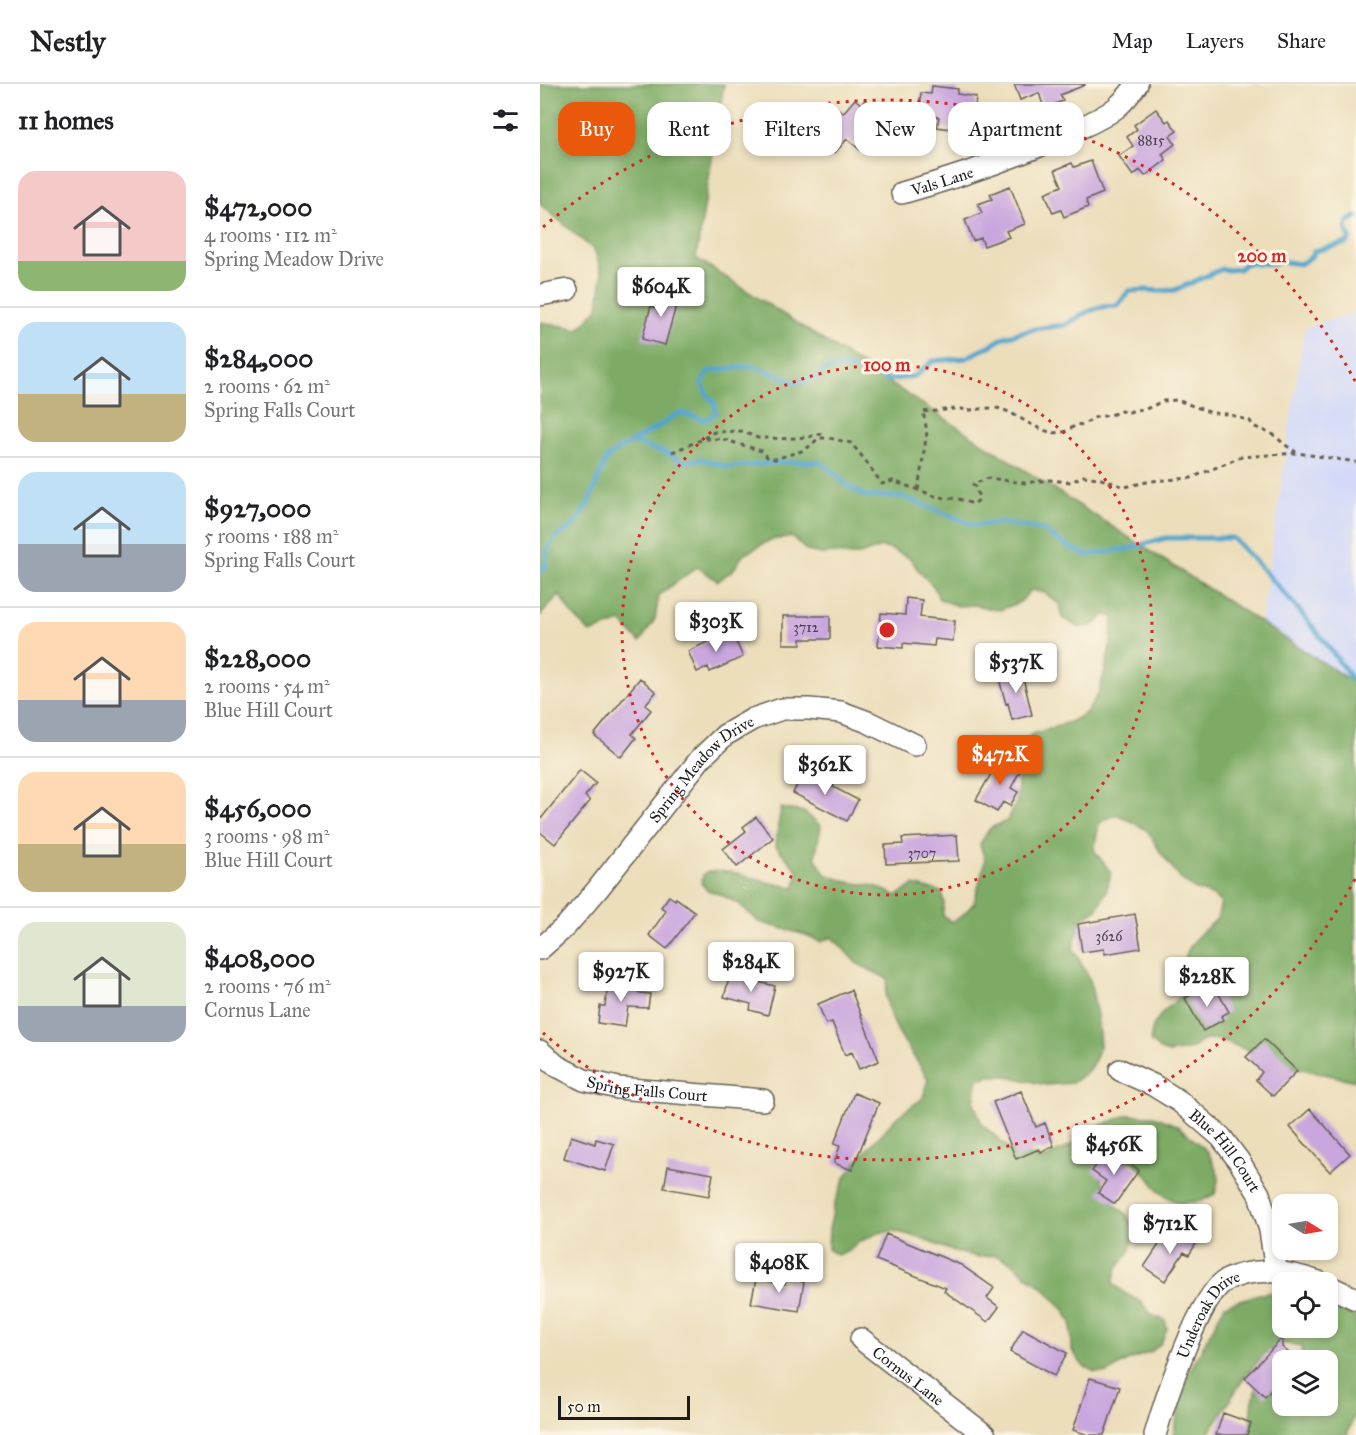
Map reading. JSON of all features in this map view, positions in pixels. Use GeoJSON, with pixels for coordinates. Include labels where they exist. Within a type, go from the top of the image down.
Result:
{"type":"FeatureCollection","features":[{"type":"Feature","properties":{"kind":"street","name":"Vals Lane"},"geometry":{"type":"LineString","coordinates":[[902,193],[960,176],[1026,152],[1104,116],[1116,108],[1137,84]]}},
{"type":"Feature","properties":{"kind":"street"},"geometry":{"type":"LineString","coordinates":[[540,295],[567,290]]}},
{"type":"Feature","properties":{"kind":"street","name":"Spring Meadow Drive"},"geometry":{"type":"LineString","coordinates":[[540,949],[566,926],[597,890],[701,758],[725,735],[753,719],[782,710],[809,709],[841,712],[868,722],[915,745]]}},
{"type":"Feature","properties":{"kind":"street","name":"Spring Falls Court"},"geometry":{"type":"LineString","coordinates":[[540,1051],[557,1066],[584,1080],[618,1088],[763,1100]]}},
{"type":"Feature","properties":{"kind":"street","name":"Blue Hill Court"},"geometry":{"type":"LineString","coordinates":[[1120,1070],[1153,1085],[1179,1101],[1221,1137],[1259,1194],[1270,1230],[1276,1271]]}},
{"type":"Feature","properties":{"kind":"street","name":"Underoak Drive"},"geometry":{"type":"LineString","coordinates":[[1155,1435],[1165,1401],[1200,1312],[1213,1292],[1223,1282],[1239,1275],[1253,1272],[1281,1272]]}},
{"type":"Feature","properties":{"kind":"street"},"geometry":{"type":"LineString","coordinates":[[1338,1291],[1356,1299]]}},
{"type":"Feature","properties":{"kind":"street","name":"Cornus Lane"},"geometry":{"type":"LineString","coordinates":[[861,1339],[985,1435]]}},
{"type":"Feature","properties":{"kind":"path"},"geometry":{"type":"LineString","coordinates":[[918,490],[927,432],[923,411],[956,408],[1000,409],[1042,430],[1056,433],[1070,430],[1076,424],[1082,425],[1096,417],[1121,411],[1146,410],[1162,401],[1178,400],[1212,413],[1228,414],[1250,421],[1253,426],[1274,435],[1297,453]]}},
{"type":"Feature","properties":{"kind":"path"},"geometry":{"type":"LineString","coordinates":[[672,452],[714,432],[741,431],[758,438],[780,439],[820,434],[850,443],[882,484],[893,481],[938,497],[959,499],[974,504],[979,500],[977,489],[973,484],[990,478],[1025,483],[1049,480],[1071,482],[1083,476],[1098,478],[1125,487],[1151,481],[1191,478],[1241,457],[1297,453],[1356,462]]}},
{"type":"Feature","properties":{"kind":"path"},"geometry":{"type":"LineString","coordinates":[[703,439],[722,439],[737,443],[762,451],[768,458],[775,459],[805,450],[819,438],[829,438]]}},
{"type":"Feature","properties":{"kind":"shaded area"},"geometry":{"type":"Polygon","coordinates":[[[1356,311],[1356,684],[1261,623],[1304,329],[1356,311]]]}},
{"type":"Feature","properties":{"kind":"green space"},"geometry":{"type":"Polygon","coordinates":[[[540,84],[724,84],[721,102],[647,102],[647,156],[712,156],[696,258],[1356,684],[1356,1081],[1288,1066],[1227,1042],[1213,1039],[1202,1041],[1191,1049],[1169,1053],[1160,1050],[1150,1041],[1153,1026],[1162,1013],[1183,994],[1186,981],[1183,964],[1188,950],[1197,937],[1217,919],[1221,903],[1212,895],[1194,889],[1181,879],[1147,830],[1117,814],[1099,823],[1094,850],[1111,873],[1106,892],[1097,909],[1081,920],[1073,948],[1090,980],[1100,1046],[1096,1058],[1088,1071],[1072,1083],[1046,1085],[1007,1076],[989,1076],[978,1079],[974,1102],[981,1123],[1009,1149],[1044,1159],[1071,1145],[1101,1125],[1128,1115],[1154,1116],[1178,1126],[1208,1152],[1219,1176],[1215,1194],[1201,1201],[1178,1203],[1158,1191],[1134,1162],[1114,1158],[1097,1165],[1108,1198],[1126,1214],[1135,1230],[1129,1253],[1117,1268],[1113,1283],[1124,1293],[1141,1302],[1153,1316],[1165,1320],[1167,1329],[1161,1343],[1151,1352],[1129,1360],[1107,1373],[1095,1372],[1083,1366],[1072,1350],[1071,1322],[1064,1310],[1046,1290],[1011,1262],[995,1255],[979,1257],[955,1252],[914,1236],[893,1231],[878,1233],[838,1255],[828,1249],[829,1229],[835,1203],[846,1176],[898,1116],[923,1098],[928,1079],[893,1020],[886,998],[888,979],[856,963],[831,937],[821,942],[806,935],[759,922],[739,904],[707,890],[701,883],[704,873],[721,871],[795,888],[798,871],[775,845],[781,808],[804,812],[821,826],[815,857],[825,874],[848,882],[875,886],[897,896],[914,885],[942,892],[943,916],[952,922],[961,917],[974,903],[980,881],[985,860],[980,844],[990,828],[1007,821],[1017,800],[1018,779],[1010,769],[1011,755],[1030,735],[1072,721],[1086,713],[1098,694],[1105,671],[1113,616],[1104,615],[1094,625],[1080,628],[1062,618],[1059,604],[1045,593],[1031,590],[1020,602],[1000,610],[973,605],[958,606],[939,599],[934,587],[910,558],[890,549],[881,547],[860,555],[822,554],[807,551],[792,537],[770,540],[743,555],[734,569],[718,581],[697,567],[659,595],[655,619],[640,642],[621,622],[590,633],[571,613],[559,594],[540,616],[540,322],[579,329],[598,308],[602,275],[595,251],[540,204],[540,84]]]}},
{"type":"Feature","properties":{"kind":"green space"},"geometry":{"type":"Polygon","coordinates":[[[1272,1293],[1272,1338],[1338,1338],[1338,1307],[1356,1317],[1356,1410],[1347,1435],[1246,1435],[1252,1425],[1251,1408],[1256,1389],[1272,1388],[1272,1416],[1338,1416],[1338,1350],[1302,1350],[1302,1346],[1282,1343],[1267,1351],[1245,1376],[1207,1435],[1173,1435],[1186,1378],[1225,1305],[1259,1294],[1272,1293]]]}},
{"type":"Feature","properties":{"kind":"building"},"geometry":{"type":"Polygon","coordinates":[[[1014,84],[1085,84],[1060,95],[1063,101],[1060,102],[1042,102],[1039,93],[1020,100],[1014,84]]]}},
{"type":"Feature","properties":{"kind":"building"},"geometry":{"type":"Polygon","coordinates":[[[932,86],[958,89],[957,94],[976,97],[976,102],[948,102],[948,129],[937,127],[939,117],[936,117],[936,102],[920,102],[921,93],[931,94],[932,86]]]}},
{"type":"Feature","properties":{"kind":"building"},"geometry":{"type":"Polygon","coordinates":[[[855,99],[859,102],[854,102],[854,145],[847,139],[842,145],[843,113],[855,99]]]}},
{"type":"Feature","properties":{"kind":"building"},"geometry":{"type":"Polygon","coordinates":[[[1156,109],[1166,122],[1169,120],[1177,131],[1170,136],[1175,144],[1162,154],[1166,160],[1145,176],[1140,170],[1133,176],[1119,156],[1133,146],[1127,137],[1137,129],[1134,125],[1156,109]]]}},
{"type":"Feature","properties":{"kind":"building"},"geometry":{"type":"Polygon","coordinates":[[[1091,161],[1103,193],[1086,200],[1088,207],[1064,217],[1061,210],[1053,213],[1045,193],[1062,186],[1055,170],[1072,163],[1074,167],[1091,161]]]}},
{"type":"Feature","properties":{"kind":"building"},"geometry":{"type":"Polygon","coordinates":[[[1010,186],[1025,224],[1006,231],[1009,237],[984,246],[981,238],[973,241],[965,220],[982,213],[978,204],[992,199],[990,194],[1010,186]]]}},
{"type":"Feature","properties":{"kind":"building"},"geometry":{"type":"Polygon","coordinates":[[[660,290],[679,295],[665,345],[642,339],[651,306],[656,308],[660,290]]]}},
{"type":"Feature","properties":{"kind":"building"},"geometry":{"type":"Polygon","coordinates":[[[906,598],[922,600],[920,617],[955,621],[953,641],[935,639],[934,646],[903,643],[903,648],[878,646],[881,613],[905,615],[906,598]]]}},
{"type":"Feature","properties":{"kind":"building"},"geometry":{"type":"Polygon","coordinates":[[[783,616],[830,616],[830,639],[801,639],[801,644],[783,644],[783,616]]]}},
{"type":"Feature","properties":{"kind":"building"},"geometry":{"type":"Polygon","coordinates":[[[731,631],[743,657],[710,672],[708,667],[697,672],[688,651],[731,631]]]}},
{"type":"Feature","properties":{"kind":"building"},"geometry":{"type":"Polygon","coordinates":[[[1021,669],[1032,715],[1012,720],[998,675],[1021,669]]]}},
{"type":"Feature","properties":{"kind":"building"},"geometry":{"type":"Polygon","coordinates":[[[640,678],[656,692],[645,705],[651,710],[632,734],[636,738],[621,757],[594,735],[640,678]]]}},
{"type":"Feature","properties":{"kind":"building"},"geometry":{"type":"Polygon","coordinates":[[[1000,758],[1021,769],[1011,788],[1018,792],[1010,806],[1003,802],[997,812],[976,800],[1000,758]]]}},
{"type":"Feature","properties":{"kind":"building"},"geometry":{"type":"Polygon","coordinates":[[[580,770],[596,783],[585,796],[590,801],[555,844],[540,832],[540,820],[580,770]]]}},
{"type":"Feature","properties":{"kind":"building"},"geometry":{"type":"Polygon","coordinates":[[[805,770],[858,800],[847,821],[793,793],[805,770]]]}},
{"type":"Feature","properties":{"kind":"building"},"geometry":{"type":"Polygon","coordinates":[[[756,817],[773,838],[737,867],[723,849],[746,831],[743,827],[756,817]]]}},
{"type":"Feature","properties":{"kind":"building"},"geometry":{"type":"Polygon","coordinates":[[[957,835],[959,861],[886,864],[885,845],[903,844],[902,838],[957,835]]]}},
{"type":"Feature","properties":{"kind":"building"},"geometry":{"type":"Polygon","coordinates":[[[669,896],[675,900],[676,898],[695,912],[667,949],[649,935],[666,911],[661,907],[669,896]]]}},
{"type":"Feature","properties":{"kind":"building"},"geometry":{"type":"Polygon","coordinates":[[[1135,914],[1141,948],[1105,954],[1104,949],[1082,952],[1078,924],[1135,914]]]}},
{"type":"Feature","properties":{"kind":"building"},"geometry":{"type":"Polygon","coordinates":[[[730,975],[775,986],[768,1015],[750,1010],[751,1004],[724,997],[730,975]]]}},
{"type":"Feature","properties":{"kind":"building"},"geometry":{"type":"Polygon","coordinates":[[[609,978],[631,981],[630,990],[650,994],[648,1008],[628,1007],[625,1027],[598,1023],[600,1006],[605,1006],[609,978]]]}},
{"type":"Feature","properties":{"kind":"building"},"geometry":{"type":"Polygon","coordinates":[[[1205,987],[1208,993],[1216,989],[1229,1012],[1221,1016],[1223,1020],[1203,1031],[1185,998],[1205,987]]]}},
{"type":"Feature","properties":{"kind":"building"},"geometry":{"type":"Polygon","coordinates":[[[851,990],[879,1061],[859,1069],[852,1052],[845,1055],[832,1022],[826,1024],[818,1004],[851,990]]]}},
{"type":"Feature","properties":{"kind":"building"},"geometry":{"type":"Polygon","coordinates":[[[1264,1039],[1297,1071],[1273,1096],[1256,1080],[1262,1072],[1246,1057],[1264,1039]]]}},
{"type":"Feature","properties":{"kind":"building"},"geometry":{"type":"Polygon","coordinates":[[[1021,1091],[1036,1127],[1045,1123],[1054,1146],[1041,1152],[1039,1149],[1016,1159],[993,1102],[1021,1091]]]}},
{"type":"Feature","properties":{"kind":"building"},"geometry":{"type":"Polygon","coordinates":[[[854,1093],[879,1103],[852,1170],[834,1163],[840,1146],[834,1144],[854,1093]]]}},
{"type":"Feature","properties":{"kind":"building"},"geometry":{"type":"Polygon","coordinates":[[[1310,1109],[1350,1154],[1330,1172],[1290,1127],[1310,1109]]]}},
{"type":"Feature","properties":{"kind":"building"},"geometry":{"type":"Polygon","coordinates":[[[571,1136],[595,1144],[596,1139],[614,1144],[605,1171],[564,1158],[571,1136]]]}},
{"type":"Feature","properties":{"kind":"building"},"geometry":{"type":"Polygon","coordinates":[[[1108,1149],[1139,1170],[1115,1204],[1098,1193],[1106,1181],[1092,1171],[1108,1149]]]}},
{"type":"Feature","properties":{"kind":"building"},"geometry":{"type":"Polygon","coordinates":[[[668,1166],[713,1174],[709,1196],[664,1188],[668,1166]]]}},
{"type":"Feature","properties":{"kind":"building"},"geometry":{"type":"Polygon","coordinates":[[[1185,1230],[1199,1239],[1189,1255],[1184,1252],[1165,1281],[1144,1267],[1164,1237],[1176,1245],[1185,1230]]]}},
{"type":"Feature","properties":{"kind":"building"},"geometry":{"type":"Polygon","coordinates":[[[886,1234],[961,1265],[994,1288],[987,1298],[999,1307],[988,1322],[944,1291],[946,1288],[876,1260],[886,1234]]]}},
{"type":"Feature","properties":{"kind":"building"},"geometry":{"type":"Polygon","coordinates":[[[756,1279],[785,1284],[786,1279],[804,1282],[799,1311],[751,1303],[756,1279]]]}},
{"type":"Feature","properties":{"kind":"building"},"geometry":{"type":"Polygon","coordinates":[[[1023,1329],[1067,1353],[1054,1376],[1010,1352],[1023,1329]]]}},
{"type":"Feature","properties":{"kind":"building"},"geometry":{"type":"Polygon","coordinates":[[[1282,1338],[1282,1347],[1285,1350],[1272,1350],[1272,1389],[1265,1397],[1245,1378],[1282,1338]]]}},
{"type":"Feature","properties":{"kind":"building"},"geometry":{"type":"Polygon","coordinates":[[[1090,1378],[1120,1387],[1104,1435],[1089,1435],[1073,1430],[1090,1378]]]}},
{"type":"Feature","properties":{"kind":"building"},"geometry":{"type":"Polygon","coordinates":[[[1223,1413],[1251,1423],[1247,1435],[1216,1435],[1223,1413]]]}},
{"type":"Feature","properties":{"kind":"waterway"},"geometry":{"type":"LineString","coordinates":[[540,572],[546,566],[547,548],[556,537],[573,526],[587,506],[607,458],[673,416],[683,413],[705,420],[716,413],[714,402],[707,395],[702,383],[709,371],[752,366],[795,383],[814,378],[825,370],[842,366],[890,380],[915,376],[933,361],[966,358],[1004,337],[1034,329],[1065,325],[1087,312],[1118,305],[1129,291],[1175,290],[1222,269],[1239,269],[1246,263],[1274,264],[1279,261],[1300,264],[1311,257],[1314,251],[1346,243],[1350,239],[1346,228],[1348,221],[1356,217]]}},
{"type":"Feature","properties":{"kind":"waterway"},"geometry":{"type":"LineString","coordinates":[[632,442],[669,454],[682,462],[701,459],[727,467],[820,462],[846,485],[865,496],[903,497],[974,525],[1004,523],[1043,530],[1065,545],[1086,555],[1127,549],[1166,538],[1233,538],[1298,609],[1356,686]]}}]}
